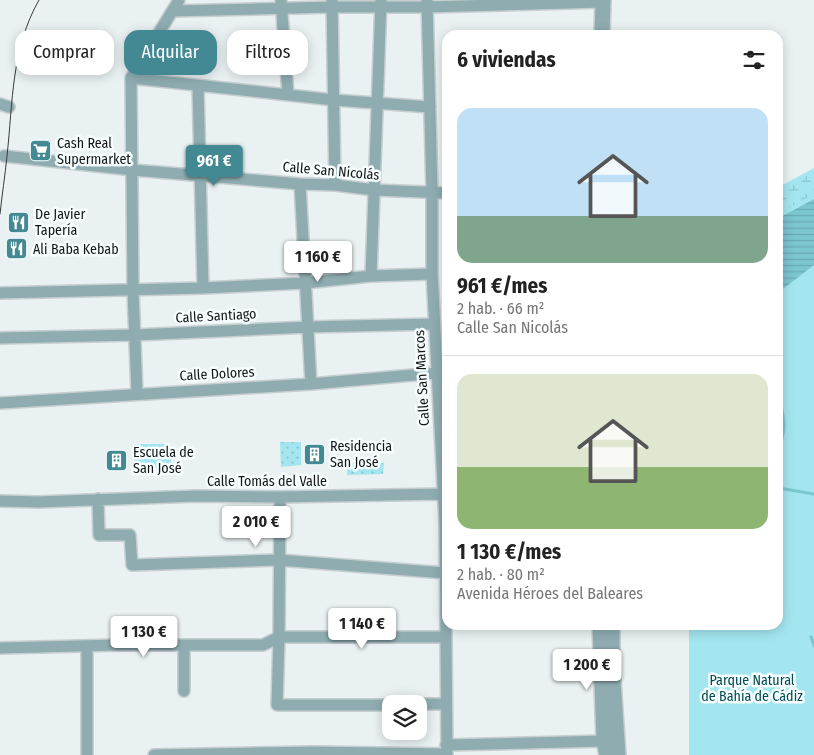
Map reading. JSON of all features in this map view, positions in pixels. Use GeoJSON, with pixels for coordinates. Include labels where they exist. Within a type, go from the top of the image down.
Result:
{"type":"FeatureCollection","features":[{"type":"Feature","properties":{"kind":"street"},"geometry":{"type":"LineString","coordinates":[[137,394],[133,290],[132,78],[180,0]]}},
{"type":"Feature","properties":{"kind":"street"},"geometry":{"type":"LineString","coordinates":[[173,11],[281,4],[606,1]]}},
{"type":"Feature","properties":{"kind":"street"},"geometry":{"type":"LineString","coordinates":[[603,30],[606,1]]}},
{"type":"Feature","properties":{"kind":"street"},"geometry":{"type":"LineString","coordinates":[[606,1],[611,30]]}},
{"type":"Feature","properties":{"kind":"street"},"geometry":{"type":"LineString","coordinates":[[332,3],[335,185]]}},
{"type":"Feature","properties":{"kind":"street"},"geometry":{"type":"LineString","coordinates":[[281,4],[288,94]]}},
{"type":"Feature","properties":{"kind":"street"},"geometry":{"type":"LineString","coordinates":[[371,276],[381,4]]}},
{"type":"Feature","properties":{"kind":"street","name":"Calle San Marcos"},"geometry":{"type":"LineString","coordinates":[[427,4],[432,274],[442,464]]}},
{"type":"Feature","properties":{"kind":"street"},"geometry":{"type":"LineString","coordinates":[[132,78],[334,100],[430,107]]}},
{"type":"Feature","properties":{"kind":"street"},"geometry":{"type":"LineString","coordinates":[[198,86],[203,288]]}},
{"type":"Feature","properties":{"kind":"street","name":"Calle San Nicolás"},"geometry":{"type":"LineString","coordinates":[[4,156],[200,176],[335,185],[374,190],[442,193]]}},
{"type":"Feature","properties":{"kind":"street"},"geometry":{"type":"LineString","coordinates":[[300,184],[311,384]]}},
{"type":"Feature","properties":{"kind":"street"},"geometry":{"type":"LineString","coordinates":[[0,293],[203,288],[304,283],[371,276],[432,274]]}},
{"type":"Feature","properties":{"kind":"street","name":"Calle Santiago"},"geometry":{"type":"LineString","coordinates":[[0,338],[434,324]]}},
{"type":"Feature","properties":{"kind":"street","name":"Calle Dolores"},"geometry":{"type":"LineString","coordinates":[[0,403],[311,384],[436,372]]}},
{"type":"Feature","properties":{"kind":"street","name":"Calle Tomás del Valle"},"geometry":{"type":"LineString","coordinates":[[0,501],[38,502],[196,496],[280,497],[442,494]]}},
{"type":"Feature","properties":{"kind":"street"},"geometry":{"type":"LineString","coordinates":[[280,497],[277,705],[382,704]]}},
{"type":"Feature","properties":{"kind":"street"},"geometry":{"type":"LineString","coordinates":[[98,499],[99,534],[130,535],[132,565],[279,560],[442,573]]}},
{"type":"Feature","properties":{"kind":"street","name":"Calle San Marcos"},"geometry":{"type":"LineString","coordinates":[[445,630],[446,751]]}},
{"type":"Feature","properties":{"kind":"street"},"geometry":{"type":"LineString","coordinates":[[154,755],[605,748],[600,630]]}},
{"type":"Feature","properties":{"kind":"street"},"geometry":{"type":"LineString","coordinates":[[612,630],[612,665],[618,755]]}},
{"type":"Feature","properties":{"kind":"street"},"geometry":{"type":"LineString","coordinates":[[0,648],[263,645],[279,637],[445,637]]}},
{"type":"Feature","properties":{"kind":"street"},"geometry":{"type":"LineString","coordinates":[[184,645],[184,691]]}},
{"type":"Feature","properties":{"kind":"street"},"geometry":{"type":"LineString","coordinates":[[86,646],[87,755]]}},
{"type":"Feature","properties":{"kind":"street"},"geometry":{"type":"LineString","coordinates":[[427,704],[445,704]]}},
{"type":"Feature","properties":{"kind":"green space"},"geometry":{"type":"Polygon","coordinates":[[[814,168],[814,199],[783,216],[783,185],[814,168]]]}},
{"type":"Feature","properties":{"kind":"green space","name":"Parque Natural de Bahía de Cádiz"},"geometry":{"type":"Polygon","coordinates":[[[814,194],[814,755],[689,755],[689,630],[783,630],[783,211],[814,194]]]}},
{"type":"Feature","properties":{"kind":"green space"},"geometry":{"type":"Polygon","coordinates":[[[280,442],[301,442],[301,465],[281,467],[280,442]]]}},
{"type":"Feature","properties":{"kind":"green space"},"geometry":{"type":"Polygon","coordinates":[[[134,444],[170,444],[171,469],[134,470],[134,444]]]}},
{"type":"Feature","properties":{"kind":"green space"},"geometry":{"type":"Polygon","coordinates":[[[347,463],[384,463],[383,474],[347,475],[347,463]]]}},
{"type":"Feature","properties":{"kind":"shaded area"},"geometry":{"type":"Polygon","coordinates":[[[814,199],[814,265],[783,289],[783,216],[814,199]]]}},
{"type":"Feature","properties":{"kind":"waterway"},"geometry":{"type":"LineString","coordinates":[[783,418],[783,434]]}},
{"type":"Feature","properties":{"kind":"waterway"},"geometry":{"type":"LineString","coordinates":[[783,489],[814,494]]}},
{"type":"Feature","properties":{"kind":"waterway"},"geometry":{"type":"LineString","coordinates":[[811,637],[814,646]]}},
{"type":"Feature","properties":{"kind":"tram line"},"geometry":{"type":"LineString","coordinates":[[0,214],[12,96],[18,57],[23,37],[39,0]]}},
{"type":"Feature","properties":{"kind":"place","name":"Cash Real Supermarket"},"geometry":{"type":"Point","coordinates":[41,151]}},
{"type":"Feature","properties":{"kind":"place","name":"De Javier Tapería"},"geometry":{"type":"Point","coordinates":[19,222]}},
{"type":"Feature","properties":{"kind":"place","name":"Ali Baba Kebab"},"geometry":{"type":"Point","coordinates":[17,249]}},
{"type":"Feature","properties":{"kind":"place","name":"Residencia San José"},"geometry":{"type":"Point","coordinates":[314,454]}},
{"type":"Feature","properties":{"kind":"place","name":"Escuela de San José"},"geometry":{"type":"Point","coordinates":[117,460]}}]}
